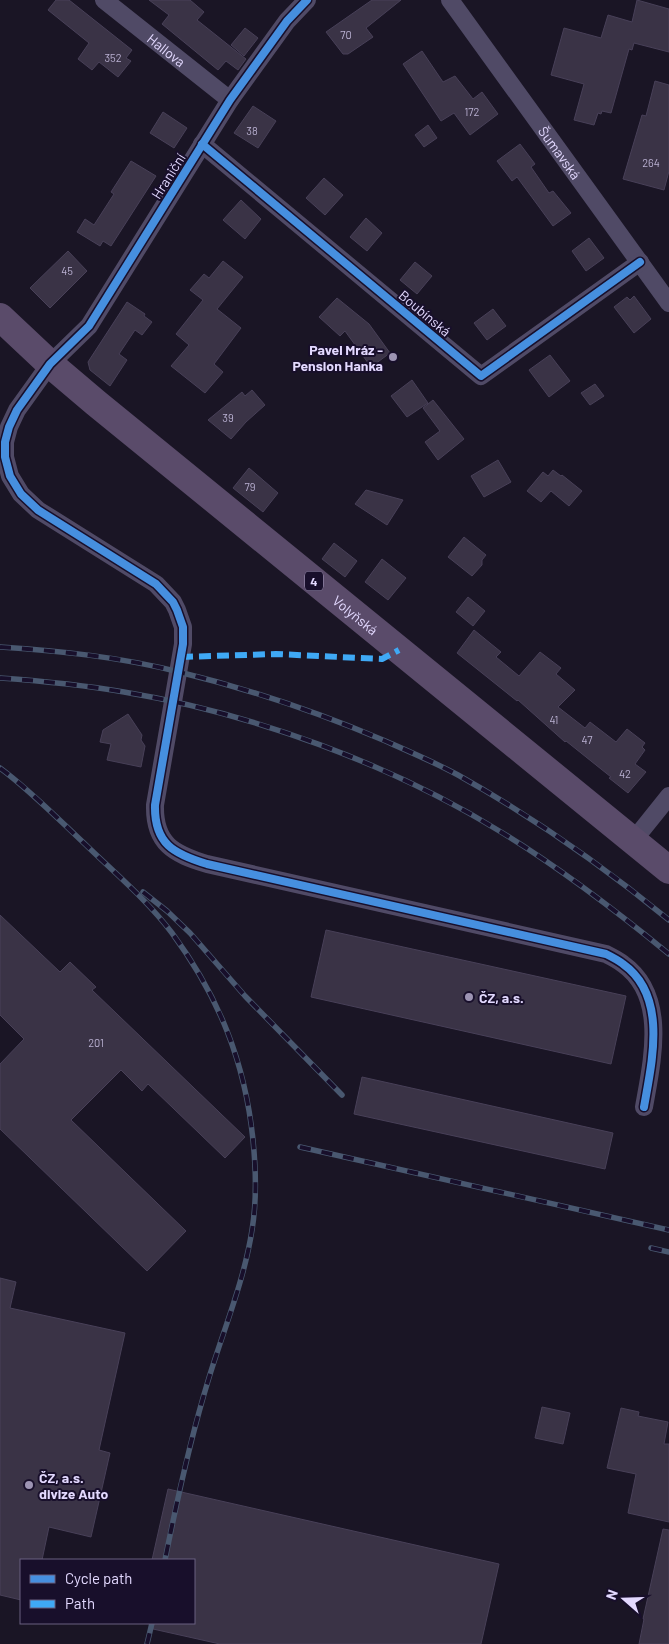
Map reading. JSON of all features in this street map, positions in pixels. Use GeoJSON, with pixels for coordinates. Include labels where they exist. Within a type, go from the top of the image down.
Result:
{"type":"FeatureCollection","features":[{"type":"Feature","properties":{"kind":"main road","name":"Volyňská"},"geometry":{"type":"LineString","coordinates":[[0,317],[50,364],[669,870]]}},
{"type":"Feature","properties":{"kind":"street","name":"Hallova"},"geometry":{"type":"LineString","coordinates":[[104,0],[230,100]]}},
{"type":"Feature","properties":{"kind":"street","name":"Hraniční"},"geometry":{"type":"LineString","coordinates":[[307,0],[287,21],[230,100],[89,326],[50,364],[17,410],[9,427],[5,442],[5,457],[10,476],[21,494],[38,510],[156,584],[173,602],[180,617],[183,627],[183,644],[155,805],[155,816],[166,843],[178,854],[207,864],[606,954],[623,963],[634,973],[644,987],[650,1001],[653,1020],[651,1063],[644,1107]]}},
{"type":"Feature","properties":{"kind":"street","name":"Šumavská"},"geometry":{"type":"LineString","coordinates":[[450,0],[669,303]]}},
{"type":"Feature","properties":{"kind":"street","name":"Boubínská"},"geometry":{"type":"LineString","coordinates":[[202,144],[481,376],[640,262]]}},
{"type":"Feature","properties":{"kind":"street"},"geometry":{"type":"LineString","coordinates":[[633,841],[669,796]]}},
{"type":"Feature","properties":{"kind":"building"},"geometry":{"type":"Polygon","coordinates":[[[56,0],[69,0],[132,50],[126,58],[131,61],[118,77],[99,62],[92,70],[78,59],[89,43],[48,10],[56,0]]]}},
{"type":"Feature","properties":{"kind":"building"},"geometry":{"type":"Polygon","coordinates":[[[149,0],[190,0],[204,12],[197,20],[246,59],[238,70],[226,61],[218,70],[162,24],[169,15],[149,0]]]}},
{"type":"Feature","properties":{"kind":"building"},"geometry":{"type":"Polygon","coordinates":[[[372,0],[401,0],[366,28],[373,37],[348,54],[343,54],[326,32],[372,0]]]}},
{"type":"Feature","properties":{"kind":"building"},"geometry":{"type":"Polygon","coordinates":[[[637,0],[669,9],[669,52],[634,43],[632,50],[629,49],[611,113],[602,111],[601,114],[598,113],[594,125],[574,120],[584,84],[551,75],[564,28],[601,38],[608,15],[632,22],[637,0]]]}},
{"type":"Feature","properties":{"kind":"building"},"geometry":{"type":"Polygon","coordinates":[[[245,28],[258,38],[244,56],[231,45],[245,28]]]}},
{"type":"Feature","properties":{"kind":"building"},"geometry":{"type":"Polygon","coordinates":[[[422,51],[443,82],[455,76],[473,99],[482,92],[498,114],[470,135],[454,113],[441,121],[403,64],[422,51]]]}},
{"type":"Feature","properties":{"kind":"building"},"geometry":{"type":"Polygon","coordinates":[[[655,81],[669,85],[669,171],[664,190],[623,179],[642,115],[646,116],[655,81]]]}},
{"type":"Feature","properties":{"kind":"building"},"geometry":{"type":"Polygon","coordinates":[[[253,106],[276,121],[258,148],[234,133],[253,106]]]}},
{"type":"Feature","properties":{"kind":"building"},"geometry":{"type":"Polygon","coordinates":[[[163,112],[187,128],[174,148],[150,133],[163,112]]]}},
{"type":"Feature","properties":{"kind":"building"},"geometry":{"type":"Polygon","coordinates":[[[428,125],[437,138],[424,147],[415,135],[428,125]]]}},
{"type":"Feature","properties":{"kind":"building"},"geometry":{"type":"Polygon","coordinates":[[[520,144],[535,164],[531,167],[549,193],[553,191],[571,213],[553,226],[517,177],[512,181],[497,161],[520,144]]]}},
{"type":"Feature","properties":{"kind":"building"},"geometry":{"type":"Polygon","coordinates":[[[131,161],[156,176],[111,246],[103,241],[100,246],[77,232],[85,219],[94,225],[114,194],[111,192],[131,161]]]}},
{"type":"Feature","properties":{"kind":"building"},"geometry":{"type":"Polygon","coordinates":[[[324,178],[343,195],[325,215],[306,198],[324,178]]]}},
{"type":"Feature","properties":{"kind":"building"},"geometry":{"type":"Polygon","coordinates":[[[241,200],[261,219],[245,239],[223,220],[241,200]]]}},
{"type":"Feature","properties":{"kind":"building"},"geometry":{"type":"Polygon","coordinates":[[[366,218],[382,233],[367,251],[350,237],[366,218]]]}},
{"type":"Feature","properties":{"kind":"building"},"geometry":{"type":"Polygon","coordinates":[[[589,238],[604,258],[586,271],[572,251],[589,238]]]}},
{"type":"Feature","properties":{"kind":"building"},"geometry":{"type":"Polygon","coordinates":[[[68,251],[87,271],[50,308],[30,288],[68,251]]]}},
{"type":"Feature","properties":{"kind":"building"},"geometry":{"type":"Polygon","coordinates":[[[223,261],[243,277],[217,309],[241,328],[214,364],[223,372],[205,393],[171,366],[189,345],[176,334],[203,300],[190,290],[204,274],[209,278],[223,261]]]}},
{"type":"Feature","properties":{"kind":"building"},"geometry":{"type":"Polygon","coordinates":[[[415,262],[432,276],[417,294],[400,280],[415,262]]]}},
{"type":"Feature","properties":{"kind":"building"},"geometry":{"type":"Polygon","coordinates":[[[634,296],[651,319],[634,333],[614,307],[627,297],[630,300],[634,296]]]}},
{"type":"Feature","properties":{"kind":"building"},"geometry":{"type":"Polygon","coordinates":[[[337,298],[369,324],[390,353],[371,367],[345,331],[340,336],[319,317],[337,298]]]}},
{"type":"Feature","properties":{"kind":"building"},"geometry":{"type":"Polygon","coordinates":[[[127,302],[145,314],[144,316],[152,322],[142,335],[135,330],[119,354],[127,360],[110,386],[90,370],[88,362],[127,302]]]}},
{"type":"Feature","properties":{"kind":"building"},"geometry":{"type":"Polygon","coordinates":[[[493,309],[506,326],[487,340],[474,323],[493,309]]]}},
{"type":"Feature","properties":{"kind":"building"},"geometry":{"type":"Polygon","coordinates":[[[550,355],[570,381],[549,397],[529,370],[550,355]]]}},
{"type":"Feature","properties":{"kind":"building"},"geometry":{"type":"Polygon","coordinates":[[[412,380],[428,403],[407,417],[391,396],[412,380]]]}},
{"type":"Feature","properties":{"kind":"building"},"geometry":{"type":"Polygon","coordinates":[[[595,384],[604,396],[590,405],[581,393],[595,384]]]}},
{"type":"Feature","properties":{"kind":"building"},"geometry":{"type":"Polygon","coordinates":[[[252,390],[265,405],[231,439],[208,420],[242,392],[245,396],[252,390]]]}},
{"type":"Feature","properties":{"kind":"building"},"geometry":{"type":"Polygon","coordinates":[[[433,400],[464,439],[438,460],[425,442],[440,431],[423,408],[433,400]]]}},
{"type":"Feature","properties":{"kind":"building"},"geometry":{"type":"Polygon","coordinates":[[[498,460],[511,482],[484,497],[471,476],[498,460]]]}},
{"type":"Feature","properties":{"kind":"building"},"geometry":{"type":"Polygon","coordinates":[[[249,468],[278,493],[263,512],[233,488],[249,468]]]}},
{"type":"Feature","properties":{"kind":"building"},"geometry":{"type":"Polygon","coordinates":[[[553,470],[582,491],[569,506],[551,491],[541,502],[527,491],[543,472],[548,476],[553,470]]]}},
{"type":"Feature","properties":{"kind":"building"},"geometry":{"type":"Polygon","coordinates":[[[366,490],[403,500],[387,525],[355,504],[366,490]]]}},
{"type":"Feature","properties":{"kind":"building"},"geometry":{"type":"Polygon","coordinates":[[[464,537],[486,555],[482,560],[482,565],[472,576],[448,557],[464,537]]]}},
{"type":"Feature","properties":{"kind":"building"},"geometry":{"type":"Polygon","coordinates":[[[334,543],[357,561],[345,577],[322,559],[334,543]]]}},
{"type":"Feature","properties":{"kind":"building"},"geometry":{"type":"Polygon","coordinates":[[[382,559],[406,578],[388,600],[365,582],[382,559]]]}},
{"type":"Feature","properties":{"kind":"building"},"geometry":{"type":"Polygon","coordinates":[[[468,597],[485,611],[473,626],[456,612],[468,597]]]}},
{"type":"Feature","properties":{"kind":"building"},"geometry":{"type":"Polygon","coordinates":[[[474,630],[501,652],[496,657],[519,676],[540,652],[561,668],[556,674],[575,690],[558,707],[585,728],[590,722],[616,742],[627,729],[645,743],[642,747],[645,750],[635,764],[646,772],[628,793],[609,778],[611,777],[565,742],[518,700],[457,653],[474,630]]]}},
{"type":"Feature","properties":{"kind":"building"},"geometry":{"type":"Polygon","coordinates":[[[128,714],[142,735],[141,740],[145,746],[141,767],[107,760],[111,744],[100,742],[103,730],[128,714]]]}},
{"type":"Feature","properties":{"kind":"building"},"geometry":{"type":"Polygon","coordinates":[[[0,915],[60,972],[70,962],[96,987],[92,990],[245,1137],[225,1158],[148,1084],[142,1091],[121,1070],[71,1120],[186,1231],[147,1271],[0,1129],[0,1064],[24,1039],[0,1015],[0,915]]]}},
{"type":"Feature","properties":{"kind":"building","name":"ČZ, a.s."},"geometry":{"type":"Polygon","coordinates":[[[326,930],[626,996],[611,1064],[311,997],[326,930]]]}},
{"type":"Feature","properties":{"kind":"building"},"geometry":{"type":"Polygon","coordinates":[[[362,1077],[613,1133],[605,1169],[354,1114],[362,1077]]]}},
{"type":"Feature","properties":{"kind":"building","name":"ČZ, a.s. divize Auto"},"geometry":{"type":"Polygon","coordinates":[[[0,1278],[16,1282],[10,1308],[125,1333],[99,1450],[110,1453],[91,1537],[49,1527],[42,1559],[20,1559],[20,1600],[0,1595],[0,1278]]]}},
{"type":"Feature","properties":{"kind":"building"},"geometry":{"type":"Polygon","coordinates":[[[542,1407],[570,1413],[563,1444],[535,1438],[542,1407]]]}},
{"type":"Feature","properties":{"kind":"building"},"geometry":{"type":"Polygon","coordinates":[[[621,1408],[639,1412],[638,1416],[668,1422],[664,1444],[669,1444],[669,1522],[628,1513],[636,1474],[607,1468],[621,1408]]]}},
{"type":"Feature","properties":{"kind":"building"},"geometry":{"type":"Polygon","coordinates":[[[168,1489],[499,1564],[481,1644],[220,1644],[153,1629],[154,1624],[195,1624],[195,1559],[152,1559],[168,1489]]]}},
{"type":"Feature","properties":{"kind":"building"},"geometry":{"type":"Polygon","coordinates":[[[663,1529],[669,1530],[669,1644],[639,1644],[643,1619],[663,1529]]]}},
{"type":"Feature","properties":{"kind":"railway"},"geometry":{"type":"LineString","coordinates":[[0,647],[90,655],[157,667],[257,694],[358,730],[449,770],[486,791],[593,861],[669,920]]}},
{"type":"Feature","properties":{"kind":"railway"},"geometry":{"type":"LineString","coordinates":[[0,678],[93,687],[172,701],[270,728],[319,744],[367,763],[414,784],[501,832],[587,890],[669,954]]}},
{"type":"Feature","properties":{"kind":"railway"},"geometry":{"type":"LineString","coordinates":[[0,768],[34,796],[131,888],[172,933],[189,957],[216,1006],[227,1031],[244,1084],[255,1162],[254,1219],[239,1287],[195,1425],[165,1559]]}},
{"type":"Feature","properties":{"kind":"railway"},"geometry":{"type":"LineString","coordinates":[[143,892],[190,933],[245,996],[342,1095]]}},
{"type":"Feature","properties":{"kind":"railway"},"geometry":{"type":"LineString","coordinates":[[300,1147],[669,1230]]}},
{"type":"Feature","properties":{"kind":"railway"},"geometry":{"type":"LineString","coordinates":[[651,1248],[669,1252]]}},
{"type":"Feature","properties":{"kind":"railway"},"geometry":{"type":"LineString","coordinates":[[147,1644],[152,1624]]}},
{"type":"Feature","properties":{"kind":"marked path"},"geometry":{"type":"LineString","coordinates":[[181,657],[276,654],[382,659],[399,650]]}},
{"type":"Feature","properties":{"kind":"cycle path"},"geometry":{"type":"LineString","coordinates":[[307,0],[287,21],[230,100],[89,326],[50,364],[17,410],[9,427],[5,442],[5,457],[10,476],[21,494],[38,510],[156,584],[173,602],[177,610],[183,627],[183,644],[155,805],[158,829],[168,845],[185,856],[207,864],[606,954],[623,964],[637,977],[646,993],[652,1011],[653,1050],[644,1107]]}},
{"type":"Feature","properties":{"kind":"cycle path"},"geometry":{"type":"LineString","coordinates":[[202,144],[481,376],[640,262]]}},
{"type":"Feature","properties":{"kind":"place","name":"Pavel Mráz - Pension Hanka"},"geometry":{"type":"Point","coordinates":[393,357]}},
{"type":"Feature","properties":{"kind":"place","name":"ČZ, a.s."},"geometry":{"type":"Point","coordinates":[469,997]}},
{"type":"Feature","properties":{"kind":"place","name":"ČZ, a.s. divize Auto"},"geometry":{"type":"Point","coordinates":[29,1485]}}]}
